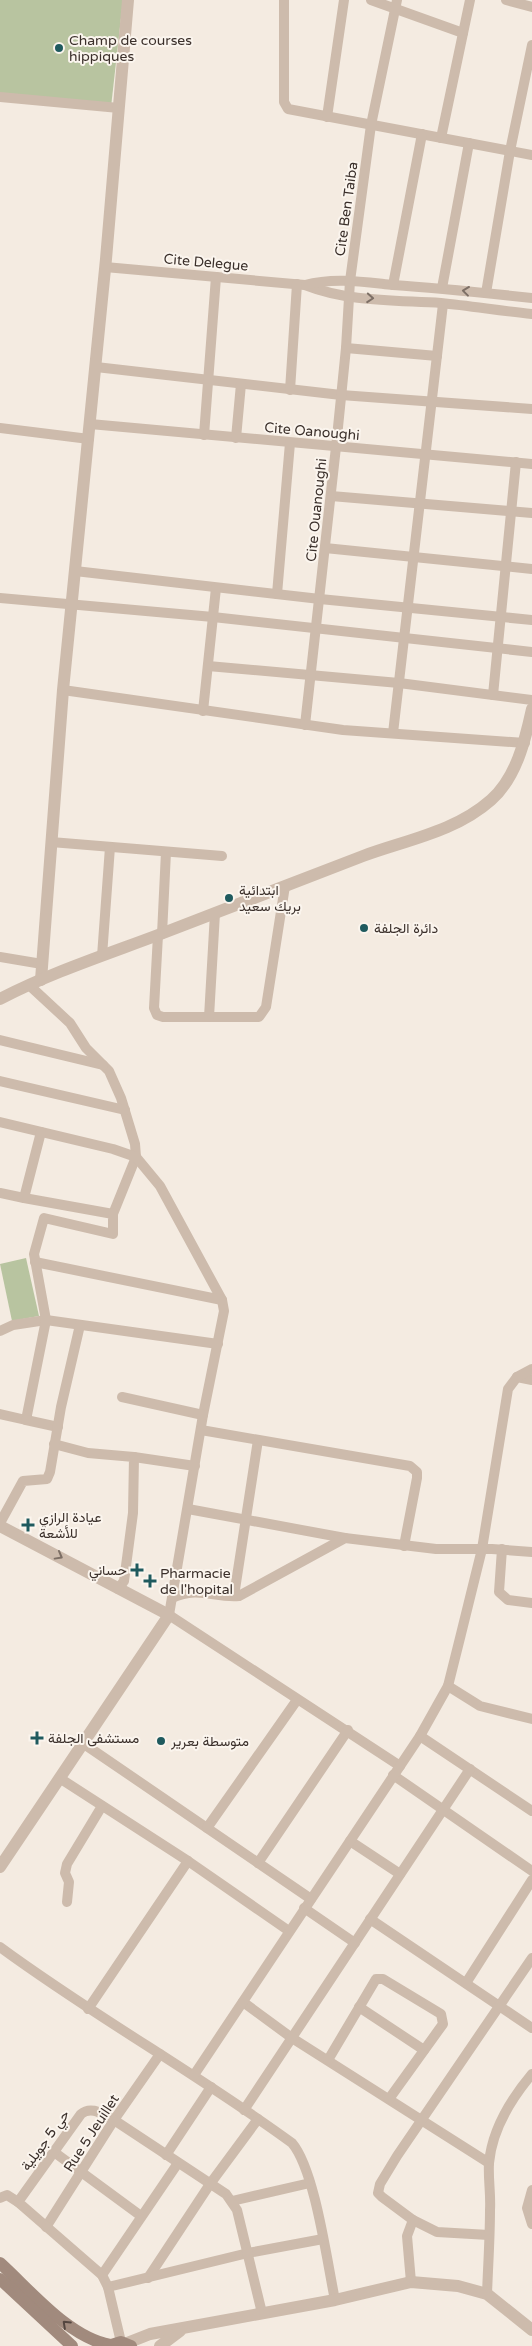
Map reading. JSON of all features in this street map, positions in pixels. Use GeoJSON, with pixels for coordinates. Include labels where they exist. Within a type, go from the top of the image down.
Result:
{"type":"FeatureCollection","features":[{"type":"Feature","properties":{"kind":"main road"},"geometry":{"type":"LineString","coordinates":[[0,2263],[74,2331],[95,2342],[119,2344]]}},
{"type":"Feature","properties":{"kind":"main road"},"geometry":{"type":"LineString","coordinates":[[0,2279],[72,2346]]}},
{"type":"Feature","properties":{"kind":"street"},"geometry":{"type":"LineString","coordinates":[[42,980],[63,690],[96,368],[128,0]]}},
{"type":"Feature","properties":{"kind":"street"},"geometry":{"type":"LineString","coordinates":[[284,0],[284,105],[288,109],[532,155]]}},
{"type":"Feature","properties":{"kind":"street"},"geometry":{"type":"LineString","coordinates":[[327,117],[344,0]]}},
{"type":"Feature","properties":{"kind":"street"},"geometry":{"type":"LineString","coordinates":[[371,0],[396,4],[432,23],[463,33]]}},
{"type":"Feature","properties":{"kind":"street"},"geometry":{"type":"LineString","coordinates":[[441,138],[470,0]]}},
{"type":"Feature","properties":{"kind":"street"},"geometry":{"type":"LineString","coordinates":[[506,0],[532,6]]}},
{"type":"Feature","properties":{"kind":"street","name":"Cite Ben Taiba"},"geometry":{"type":"LineString","coordinates":[[348,297],[371,125],[396,4]]}},
{"type":"Feature","properties":{"kind":"street"},"geometry":{"type":"LineString","coordinates":[[486,293],[510,151],[532,45]]}},
{"type":"Feature","properties":{"kind":"street"},"geometry":{"type":"LineString","coordinates":[[0,97],[119,108]]}},
{"type":"Feature","properties":{"kind":"street"},"geometry":{"type":"LineString","coordinates":[[393,285],[422,134]]}},
{"type":"Feature","properties":{"kind":"street"},"geometry":{"type":"LineString","coordinates":[[442,288],[469,143]]}},
{"type":"Feature","properties":{"kind":"street","name":"Cite Delegue"},"geometry":{"type":"LineString","coordinates":[[105,267],[301,285]]}},
{"type":"Feature","properties":{"kind":"street"},"geometry":{"type":"LineString","coordinates":[[204,435],[216,277]]}},
{"type":"Feature","properties":{"kind":"street"},"geometry":{"type":"LineString","coordinates":[[301,285],[320,281],[350,281],[442,288],[532,298]]}},
{"type":"Feature","properties":{"kind":"street"},"geometry":{"type":"LineString","coordinates":[[301,285],[348,297],[443,304],[532,314]]}},
{"type":"Feature","properties":{"kind":"street"},"geometry":{"type":"LineString","coordinates":[[290,390],[301,285]]}},
{"type":"Feature","properties":{"kind":"street","name":"Cite Ouanoughi"},"geometry":{"type":"LineString","coordinates":[[306,725],[342,395],[348,297]]}},
{"type":"Feature","properties":{"kind":"street"},"geometry":{"type":"LineString","coordinates":[[393,733],[443,304]]}},
{"type":"Feature","properties":{"kind":"street"},"geometry":{"type":"LineString","coordinates":[[346,348],[437,356]]}},
{"type":"Feature","properties":{"kind":"street"},"geometry":{"type":"LineString","coordinates":[[96,368],[342,395],[532,409]]}},
{"type":"Feature","properties":{"kind":"street"},"geometry":{"type":"LineString","coordinates":[[236,438],[241,384]]}},
{"type":"Feature","properties":{"kind":"street","name":"Cite Oanoughi"},"geometry":{"type":"LineString","coordinates":[[90,424],[336,448],[532,464]]}},
{"type":"Feature","properties":{"kind":"street"},"geometry":{"type":"LineString","coordinates":[[0,428],[89,439]]}},
{"type":"Feature","properties":{"kind":"street"},"geometry":{"type":"LineString","coordinates":[[277,594],[290,443]]}},
{"type":"Feature","properties":{"kind":"street"},"geometry":{"type":"LineString","coordinates":[[493,695],[496,648],[516,462]]}},
{"type":"Feature","properties":{"kind":"street"},"geometry":{"type":"LineString","coordinates":[[331,496],[532,513]]}},
{"type":"Feature","properties":{"kind":"street"},"geometry":{"type":"LineString","coordinates":[[326,548],[532,569]]}},
{"type":"Feature","properties":{"kind":"street"},"geometry":{"type":"LineString","coordinates":[[75,572],[408,609],[532,620]]}},
{"type":"Feature","properties":{"kind":"street"},"geometry":{"type":"LineString","coordinates":[[203,711],[216,588]]}},
{"type":"Feature","properties":{"kind":"street"},"geometry":{"type":"LineString","coordinates":[[0,598],[213,617],[532,652]]}},
{"type":"Feature","properties":{"kind":"street"},"geometry":{"type":"LineString","coordinates":[[208,666],[399,683],[532,700]]}},
{"type":"Feature","properties":{"kind":"street"},"geometry":{"type":"LineString","coordinates":[[63,690],[306,725],[393,733],[528,737]]}},
{"type":"Feature","properties":{"kind":"street"},"geometry":{"type":"LineString","coordinates":[[0,999],[29,985],[102,956],[462,821],[492,799],[504,785],[528,737],[532,709]]}},
{"type":"Feature","properties":{"kind":"street"},"geometry":{"type":"LineString","coordinates":[[52,842],[222,856]]}},
{"type":"Feature","properties":{"kind":"street"},"geometry":{"type":"LineString","coordinates":[[102,956],[110,847]]}},
{"type":"Feature","properties":{"kind":"street"},"geometry":{"type":"LineString","coordinates":[[166,852],[155,1012],[163,1017],[251,1018],[259,1017],[263,1013],[266,1007],[285,886]]}},
{"type":"Feature","properties":{"kind":"street"},"geometry":{"type":"LineString","coordinates":[[209,1017],[215,913]]}},
{"type":"Feature","properties":{"kind":"street"},"geometry":{"type":"LineString","coordinates":[[0,957],[42,964]]}},
{"type":"Feature","properties":{"kind":"street"},"geometry":{"type":"LineString","coordinates":[[29,985],[70,1023],[86,1048],[112,1076],[125,1110],[135,1144],[136,1157],[113,1214],[113,1234],[44,1218]]}},
{"type":"Feature","properties":{"kind":"street"},"geometry":{"type":"LineString","coordinates":[[0,1040],[103,1065]]}},
{"type":"Feature","properties":{"kind":"street"},"geometry":{"type":"LineString","coordinates":[[0,1081],[125,1110]]}},
{"type":"Feature","properties":{"kind":"street"},"geometry":{"type":"LineString","coordinates":[[0,1122],[113,1149],[136,1157],[160,1186],[222,1300],[224,1310],[203,1415],[169,1615],[61,1779],[0,1867]]}},
{"type":"Feature","properties":{"kind":"street"},"geometry":{"type":"LineString","coordinates":[[24,1198],[41,1132]]}},
{"type":"Feature","properties":{"kind":"street"},"geometry":{"type":"LineString","coordinates":[[0,1193],[48,1204],[113,1214]]}},
{"type":"Feature","properties":{"kind":"street"},"geometry":{"type":"LineString","coordinates":[[26,1420],[46,1320],[35,1262],[35,1246],[48,1204]]}},
{"type":"Feature","properties":{"kind":"street"},"geometry":{"type":"LineString","coordinates":[[35,1262],[222,1300]]}},
{"type":"Feature","properties":{"kind":"street"},"geometry":{"type":"LineString","coordinates":[[0,1331],[13,1324],[46,1320],[218,1344]]}},
{"type":"Feature","properties":{"kind":"street"},"geometry":{"type":"LineString","coordinates":[[80,1324],[47,1479],[23,1481],[0,1524],[169,1615],[297,1700],[348,1730],[400,1766]]}},
{"type":"Feature","properties":{"kind":"street"},"geometry":{"type":"LineString","coordinates":[[194,2075],[420,1736],[448,1686],[482,1549],[508,1389],[517,1377],[532,1369]]}},
{"type":"Feature","properties":{"kind":"street"},"geometry":{"type":"LineString","coordinates":[[517,1377],[532,1380]]}},
{"type":"Feature","properties":{"kind":"street"},"geometry":{"type":"LineString","coordinates":[[122,1397],[203,1415]]}},
{"type":"Feature","properties":{"kind":"street"},"geometry":{"type":"LineString","coordinates":[[0,1414],[58,1427]]}},
{"type":"Feature","properties":{"kind":"street"},"geometry":{"type":"LineString","coordinates":[[201,1430],[410,1466],[414,1469],[416,1478],[404,1546]]}},
{"type":"Feature","properties":{"kind":"street"},"geometry":{"type":"LineString","coordinates":[[234,1596],[258,1440]]}},
{"type":"Feature","properties":{"kind":"street"},"geometry":{"type":"LineString","coordinates":[[54,1444],[88,1453],[134,1457],[195,1466]]}},
{"type":"Feature","properties":{"kind":"street"},"geometry":{"type":"LineString","coordinates":[[118,1589],[124,1580],[132,1521],[134,1457]]}},
{"type":"Feature","properties":{"kind":"street"},"geometry":{"type":"LineString","coordinates":[[188,1509],[345,1538],[404,1546],[436,1549],[502,1549],[532,1552]]}},
{"type":"Feature","properties":{"kind":"street"},"geometry":{"type":"LineString","coordinates":[[172,1598],[196,1591],[240,1596],[345,1538]]}},
{"type":"Feature","properties":{"kind":"street"},"geometry":{"type":"LineString","coordinates":[[502,1549],[498,1589],[501,1596],[508,1600],[532,1603]]}},
{"type":"Feature","properties":{"kind":"street"},"geometry":{"type":"LineString","coordinates":[[448,1686],[480,1706],[532,1719]]}},
{"type":"Feature","properties":{"kind":"street"},"geometry":{"type":"LineString","coordinates":[[207,1828],[297,1700]]}},
{"type":"Feature","properties":{"kind":"street"},"geometry":{"type":"LineString","coordinates":[[258,1862],[348,1730]]}},
{"type":"Feature","properties":{"kind":"street"},"geometry":{"type":"LineString","coordinates":[[420,1736],[532,1811]]}},
{"type":"Feature","properties":{"kind":"street"},"geometry":{"type":"LineString","coordinates":[[84,1744],[311,1899]]}},
{"type":"Feature","properties":{"kind":"street"},"geometry":{"type":"LineString","coordinates":[[244,2110],[470,1769]]}},
{"type":"Feature","properties":{"kind":"street"},"geometry":{"type":"LineString","coordinates":[[393,1775],[532,1871]]}},
{"type":"Feature","properties":{"kind":"street"},"geometry":{"type":"LineString","coordinates":[[61,1779],[188,1861],[289,1931]]}},
{"type":"Feature","properties":{"kind":"street"},"geometry":{"type":"LineString","coordinates":[[67,1902],[69,1882],[65,1873],[67,1864],[102,1806]]}},
{"type":"Feature","properties":{"kind":"street"},"geometry":{"type":"LineString","coordinates":[[350,1841],[400,1874]]}},
{"type":"Feature","properties":{"kind":"street"},"geometry":{"type":"LineString","coordinates":[[88,2009],[188,1861]]}},
{"type":"Feature","properties":{"kind":"street"},"geometry":{"type":"LineString","coordinates":[[466,1983],[532,1880]]}},
{"type":"Feature","properties":{"kind":"street"},"geometry":{"type":"LineString","coordinates":[[304,1908],[355,1943]]}},
{"type":"Feature","properties":{"kind":"street"},"geometry":{"type":"LineString","coordinates":[[370,1919],[532,2028]]}},
{"type":"Feature","properties":{"kind":"street"},"geometry":{"type":"LineString","coordinates":[[0,1947],[88,2009],[194,2075],[292,2143],[300,2152],[310,2184],[335,2300]]}},
{"type":"Feature","properties":{"kind":"street"},"geometry":{"type":"LineString","coordinates":[[489,2235],[437,2232],[413,2220],[382,2197],[378,2189],[397,2156],[532,1958]]}},
{"type":"Feature","properties":{"kind":"street"},"geometry":{"type":"LineString","coordinates":[[328,2060],[374,1980],[379,1978],[440,2014],[443,2024],[389,2099]]}},
{"type":"Feature","properties":{"kind":"street"},"geometry":{"type":"LineString","coordinates":[[243,2002],[292,2038],[489,2164]]}},
{"type":"Feature","properties":{"kind":"street"},"geometry":{"type":"LineString","coordinates":[[359,2007],[424,2050]]}},
{"type":"Feature","properties":{"kind":"street","name":"Rue 5 Jeuillet"},"geometry":{"type":"LineString","coordinates":[[46,2228],[114,2120],[160,2054]]}},
{"type":"Feature","properties":{"kind":"street"},"geometry":{"type":"LineString","coordinates":[[487,2294],[490,2209],[489,2164],[498,2127],[510,2104],[532,2074]]}},
{"type":"Feature","properties":{"kind":"street"},"geometry":{"type":"LineString","coordinates":[[166,2155],[211,2087]]}},
{"type":"Feature","properties":{"kind":"street","name":"حي 5 جويلية"},"geometry":{"type":"LineString","coordinates":[[18,2202],[85,2111],[94,2110],[114,2120],[210,2184],[232,2201]]}},
{"type":"Feature","properties":{"kind":"street"},"geometry":{"type":"LineString","coordinates":[[148,2278],[210,2184],[258,2119]]}},
{"type":"Feature","properties":{"kind":"street"},"geometry":{"type":"LineString","coordinates":[[54,2152],[141,2216]]}},
{"type":"Feature","properties":{"kind":"street"},"geometry":{"type":"LineString","coordinates":[[102,2275],[178,2163]]}},
{"type":"Feature","properties":{"kind":"street"},"geometry":{"type":"LineString","coordinates":[[262,2312],[237,2210],[232,2201],[310,2184]]}},
{"type":"Feature","properties":{"kind":"street"},"geometry":{"type":"LineString","coordinates":[[532,2190],[527,2208],[532,2224]]}},
{"type":"Feature","properties":{"kind":"street"},"geometry":{"type":"LineString","coordinates":[[0,2198],[7,2195],[18,2202],[102,2275],[108,2286],[119,2344],[150,2334],[335,2300],[412,2282],[458,2286],[487,2294],[532,2330]]}},
{"type":"Feature","properties":{"kind":"street"},"geometry":{"type":"LineString","coordinates":[[412,2282],[407,2236],[413,2220]]}},
{"type":"Feature","properties":{"kind":"street"},"geometry":{"type":"LineString","coordinates":[[108,2286],[248,2253],[323,2238]]}},
{"type":"Feature","properties":{"kind":"street"},"geometry":{"type":"LineString","coordinates":[[160,2346],[184,2328]]}},
{"type":"Feature","properties":{"kind":"green space","name":"Champ de courses hippiques"},"geometry":{"type":"Polygon","coordinates":[[[0,0],[123,0],[111,107],[0,97],[0,0]]]}},
{"type":"Feature","properties":{"kind":"green space"},"geometry":{"type":"Polygon","coordinates":[[[26,1258],[39,1316],[12,1321],[0,1264],[26,1258]]]}},
{"type":"Feature","properties":{"kind":"place","name":"Champ de courses hippiques"},"geometry":{"type":"Point","coordinates":[59,48]}},
{"type":"Feature","properties":{"kind":"place","name":"ابتدائية بريك سعيد"},"geometry":{"type":"Point","coordinates":[229,898]}},
{"type":"Feature","properties":{"kind":"place","name":"دائرة الجلفة"},"geometry":{"type":"Point","coordinates":[364,928]}},
{"type":"Feature","properties":{"kind":"place","name":"عيادة الرازي للأشعة"},"geometry":{"type":"Point","coordinates":[28,1525]}},
{"type":"Feature","properties":{"kind":"place","name":"حساني"},"geometry":{"type":"Point","coordinates":[137,1570]}},
{"type":"Feature","properties":{"kind":"place","name":"Pharmacie de l'hopital"},"geometry":{"type":"Point","coordinates":[150,1581]}},
{"type":"Feature","properties":{"kind":"place","name":"مستشفى الجلفة"},"geometry":{"type":"Point","coordinates":[37,1738]}},
{"type":"Feature","properties":{"kind":"place","name":"متوسطة بعرير"},"geometry":{"type":"Point","coordinates":[161,1741]}}]}
